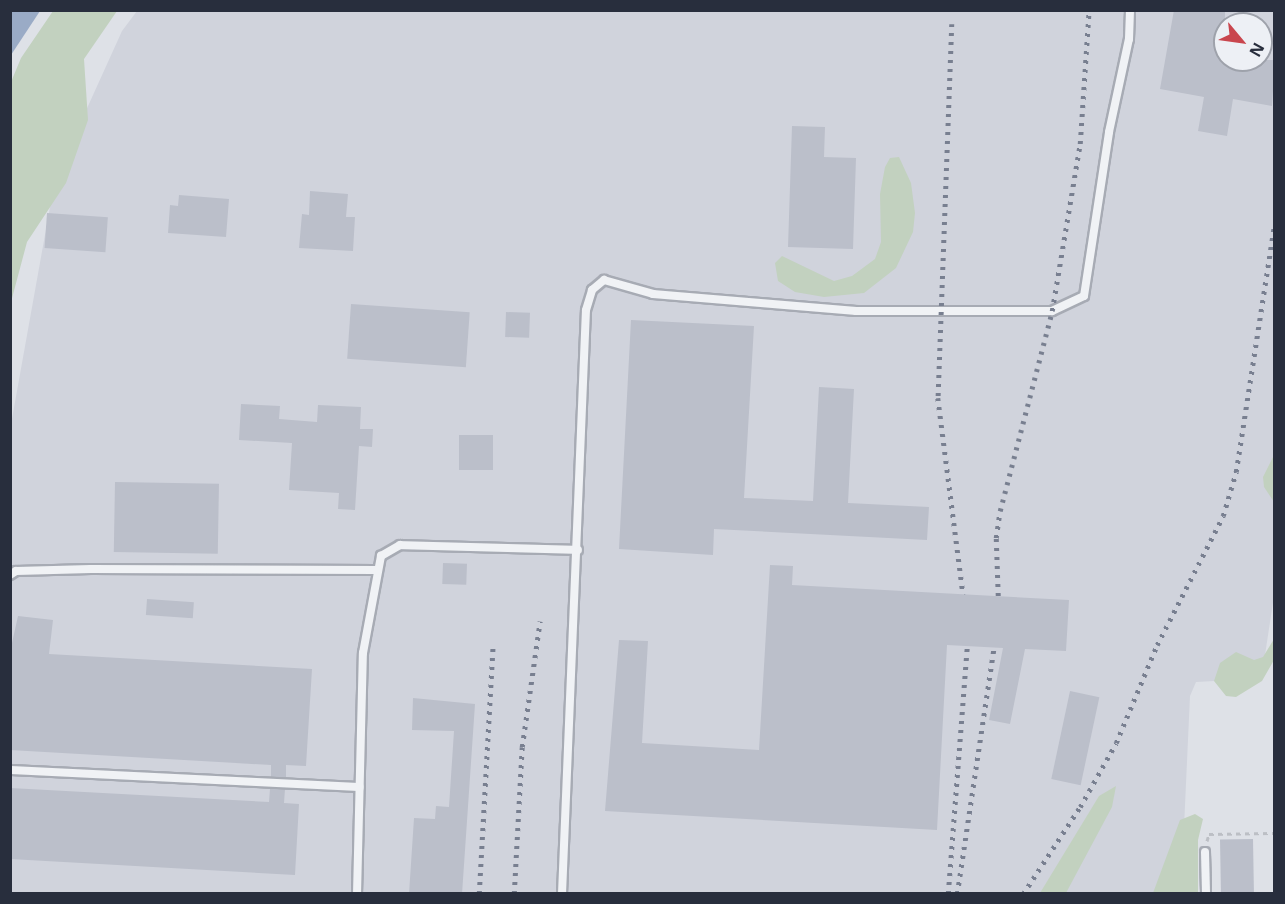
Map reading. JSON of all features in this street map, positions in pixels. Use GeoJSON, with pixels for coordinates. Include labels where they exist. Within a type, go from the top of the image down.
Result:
{"type":"FeatureCollection","features":[{"type":"Feature","properties":{"kind":"lane"},"geometry":{"type":"LineString","coordinates":[[562,894],[578,550],[586,310],[592,290],[604,280],[654,294],[856,311],[1052,311],[1084,296],[1109,132],[1129,39],[1130,10]]}},
{"type":"Feature","properties":{"kind":"lane"},"geometry":{"type":"LineString","coordinates":[[357,894],[363,653],[376,570],[381,556],[400,545],[578,550]]}},
{"type":"Feature","properties":{"kind":"lane"},"geometry":{"type":"LineString","coordinates":[[10,575],[16,571],[91,569],[376,570]]}},
{"type":"Feature","properties":{"kind":"lane"},"geometry":{"type":"LineString","coordinates":[[10,770],[360,787]]}},
{"type":"Feature","properties":{"kind":"lane"},"geometry":{"type":"LineString","coordinates":[[1205,852],[1206,894]]}},
{"type":"Feature","properties":{"kind":"path"},"geometry":{"type":"LineString","coordinates":[[1205,852],[1209,834],[1275,833]]}},
{"type":"Feature","properties":{"kind":"shaded area"},"geometry":{"type":"Polygon","coordinates":[[[137,11],[1274,11],[1274,596],[1265,655],[1251,679],[1196,682],[1190,696],[1181,893],[11,893],[10,430],[55,179],[122,31],[137,11]]]}},
{"type":"Feature","properties":{"kind":"green space"},"geometry":{"type":"Polygon","coordinates":[[[53,11],[117,11],[84,59],[88,120],[66,183],[27,242],[11,302],[11,82],[21,58],[53,11]]]}},
{"type":"Feature","properties":{"kind":"green space"},"geometry":{"type":"Polygon","coordinates":[[[899,157],[911,183],[915,213],[913,232],[896,268],[864,293],[824,297],[795,292],[778,281],[775,263],[782,256],[834,281],[852,276],[875,259],[881,242],[880,194],[885,167],[890,158],[899,157]]]}},
{"type":"Feature","properties":{"kind":"green space"},"geometry":{"type":"Polygon","coordinates":[[[1274,455],[1274,502],[1264,487],[1263,477],[1274,455]]]}},
{"type":"Feature","properties":{"kind":"green space"},"geometry":{"type":"Polygon","coordinates":[[[1274,639],[1274,660],[1262,681],[1236,697],[1226,696],[1214,681],[1220,663],[1236,652],[1254,660],[1263,657],[1274,639]]]}},
{"type":"Feature","properties":{"kind":"green space"},"geometry":{"type":"Polygon","coordinates":[[[1116,786],[1112,807],[1066,893],[1040,893],[1099,796],[1116,786]]]}},
{"type":"Feature","properties":{"kind":"green space"},"geometry":{"type":"Polygon","coordinates":[[[1195,814],[1203,819],[1198,840],[1198,893],[1153,893],[1180,820],[1195,814]]]}},
{"type":"Feature","properties":{"kind":"water"},"geometry":{"type":"Polygon","coordinates":[[[10,11],[40,11],[11,55],[10,11]]]}},
{"type":"Feature","properties":{"kind":"building"},"geometry":{"type":"Polygon","coordinates":[[[1174,10],[1225,10],[1225,12],[1213,12],[1213,72],[1273,72],[1273,60],[1275,60],[1272,106],[1233,99],[1227,136],[1198,131],[1204,97],[1160,89],[1174,10]]]}},
{"type":"Feature","properties":{"kind":"building"},"geometry":{"type":"Polygon","coordinates":[[[792,126],[825,127],[824,157],[856,158],[853,249],[788,247],[792,126]]]}},
{"type":"Feature","properties":{"kind":"building"},"geometry":{"type":"Polygon","coordinates":[[[310,191],[348,194],[346,217],[355,217],[353,251],[299,248],[302,214],[309,215],[310,191]]]}},
{"type":"Feature","properties":{"kind":"building"},"geometry":{"type":"Polygon","coordinates":[[[179,195],[229,199],[226,237],[168,233],[170,205],[178,206],[179,195]]]}},
{"type":"Feature","properties":{"kind":"building"},"geometry":{"type":"Polygon","coordinates":[[[47,213],[108,217],[105,252],[45,248],[47,213]]]}},
{"type":"Feature","properties":{"kind":"building"},"geometry":{"type":"Polygon","coordinates":[[[351,304],[470,312],[466,367],[347,359],[351,304]]]}},
{"type":"Feature","properties":{"kind":"building"},"geometry":{"type":"Polygon","coordinates":[[[506,312],[530,313],[529,338],[505,337],[506,312]]]}},
{"type":"Feature","properties":{"kind":"building"},"geometry":{"type":"Polygon","coordinates":[[[631,320],[754,326],[744,498],[813,501],[819,387],[854,389],[848,503],[929,507],[927,540],[714,529],[713,555],[619,549],[631,320]]]}},
{"type":"Feature","properties":{"kind":"building"},"geometry":{"type":"Polygon","coordinates":[[[241,404],[280,406],[279,419],[317,422],[318,405],[361,407],[360,429],[373,429],[372,447],[359,446],[355,510],[338,509],[339,493],[289,490],[292,443],[239,440],[241,404]]]}},
{"type":"Feature","properties":{"kind":"building"},"geometry":{"type":"Polygon","coordinates":[[[459,435],[493,435],[493,470],[459,470],[459,435]]]}},
{"type":"Feature","properties":{"kind":"building"},"geometry":{"type":"Polygon","coordinates":[[[115,482],[219,484],[218,554],[114,552],[115,482]]]}},
{"type":"Feature","properties":{"kind":"building"},"geometry":{"type":"Polygon","coordinates":[[[443,563],[467,564],[466,585],[442,584],[443,563]]]}},
{"type":"Feature","properties":{"kind":"building"},"geometry":{"type":"Polygon","coordinates":[[[770,565],[793,566],[792,585],[1069,600],[1066,651],[1025,649],[1010,724],[989,720],[1003,648],[947,645],[937,830],[605,811],[619,640],[648,641],[642,743],[759,750],[770,565]]]}},
{"type":"Feature","properties":{"kind":"building"},"geometry":{"type":"Polygon","coordinates":[[[147,599],[194,602],[193,618],[146,615],[147,599]]]}},
{"type":"Feature","properties":{"kind":"building"},"geometry":{"type":"Polygon","coordinates":[[[18,616],[53,620],[49,654],[312,669],[306,766],[286,765],[286,777],[271,777],[271,765],[10,750],[10,652],[18,616]]]}},
{"type":"Feature","properties":{"kind":"building"},"geometry":{"type":"Polygon","coordinates":[[[1070,691],[1099,697],[1081,785],[1051,779],[1070,691]]]}},
{"type":"Feature","properties":{"kind":"building"},"geometry":{"type":"Polygon","coordinates":[[[413,698],[475,704],[462,894],[409,894],[414,818],[435,819],[436,806],[449,807],[454,731],[412,730],[413,698]]]}},
{"type":"Feature","properties":{"kind":"building"},"geometry":{"type":"Polygon","coordinates":[[[10,788],[269,802],[270,789],[285,789],[284,803],[299,804],[295,875],[10,859],[10,788]]]}},
{"type":"Feature","properties":{"kind":"building"},"geometry":{"type":"Polygon","coordinates":[[[1253,839],[1254,894],[1221,894],[1220,840],[1253,839]]]}},
{"type":"Feature","properties":{"kind":"railway"},"geometry":{"type":"LineString","coordinates":[[998,596],[996,538],[1000,511],[1052,311],[1080,144],[1089,10]]}},
{"type":"Feature","properties":{"kind":"railway"},"geometry":{"type":"LineString","coordinates":[[952,24],[938,398],[963,594]]}},
{"type":"Feature","properties":{"kind":"railway"},"geometry":{"type":"LineString","coordinates":[[1023,894],[1080,807],[1116,743],[1157,645],[1223,516],[1236,472],[1274,227]]}},
{"type":"Feature","properties":{"kind":"railway"},"geometry":{"type":"LineString","coordinates":[[514,894],[522,747],[540,621]]}},
{"type":"Feature","properties":{"kind":"railway"},"geometry":{"type":"LineString","coordinates":[[479,894],[493,644]]}},
{"type":"Feature","properties":{"kind":"railway"},"geometry":{"type":"LineString","coordinates":[[948,894],[967,646]]}},
{"type":"Feature","properties":{"kind":"railway"},"geometry":{"type":"LineString","coordinates":[[957,894],[994,647]]}}]}
